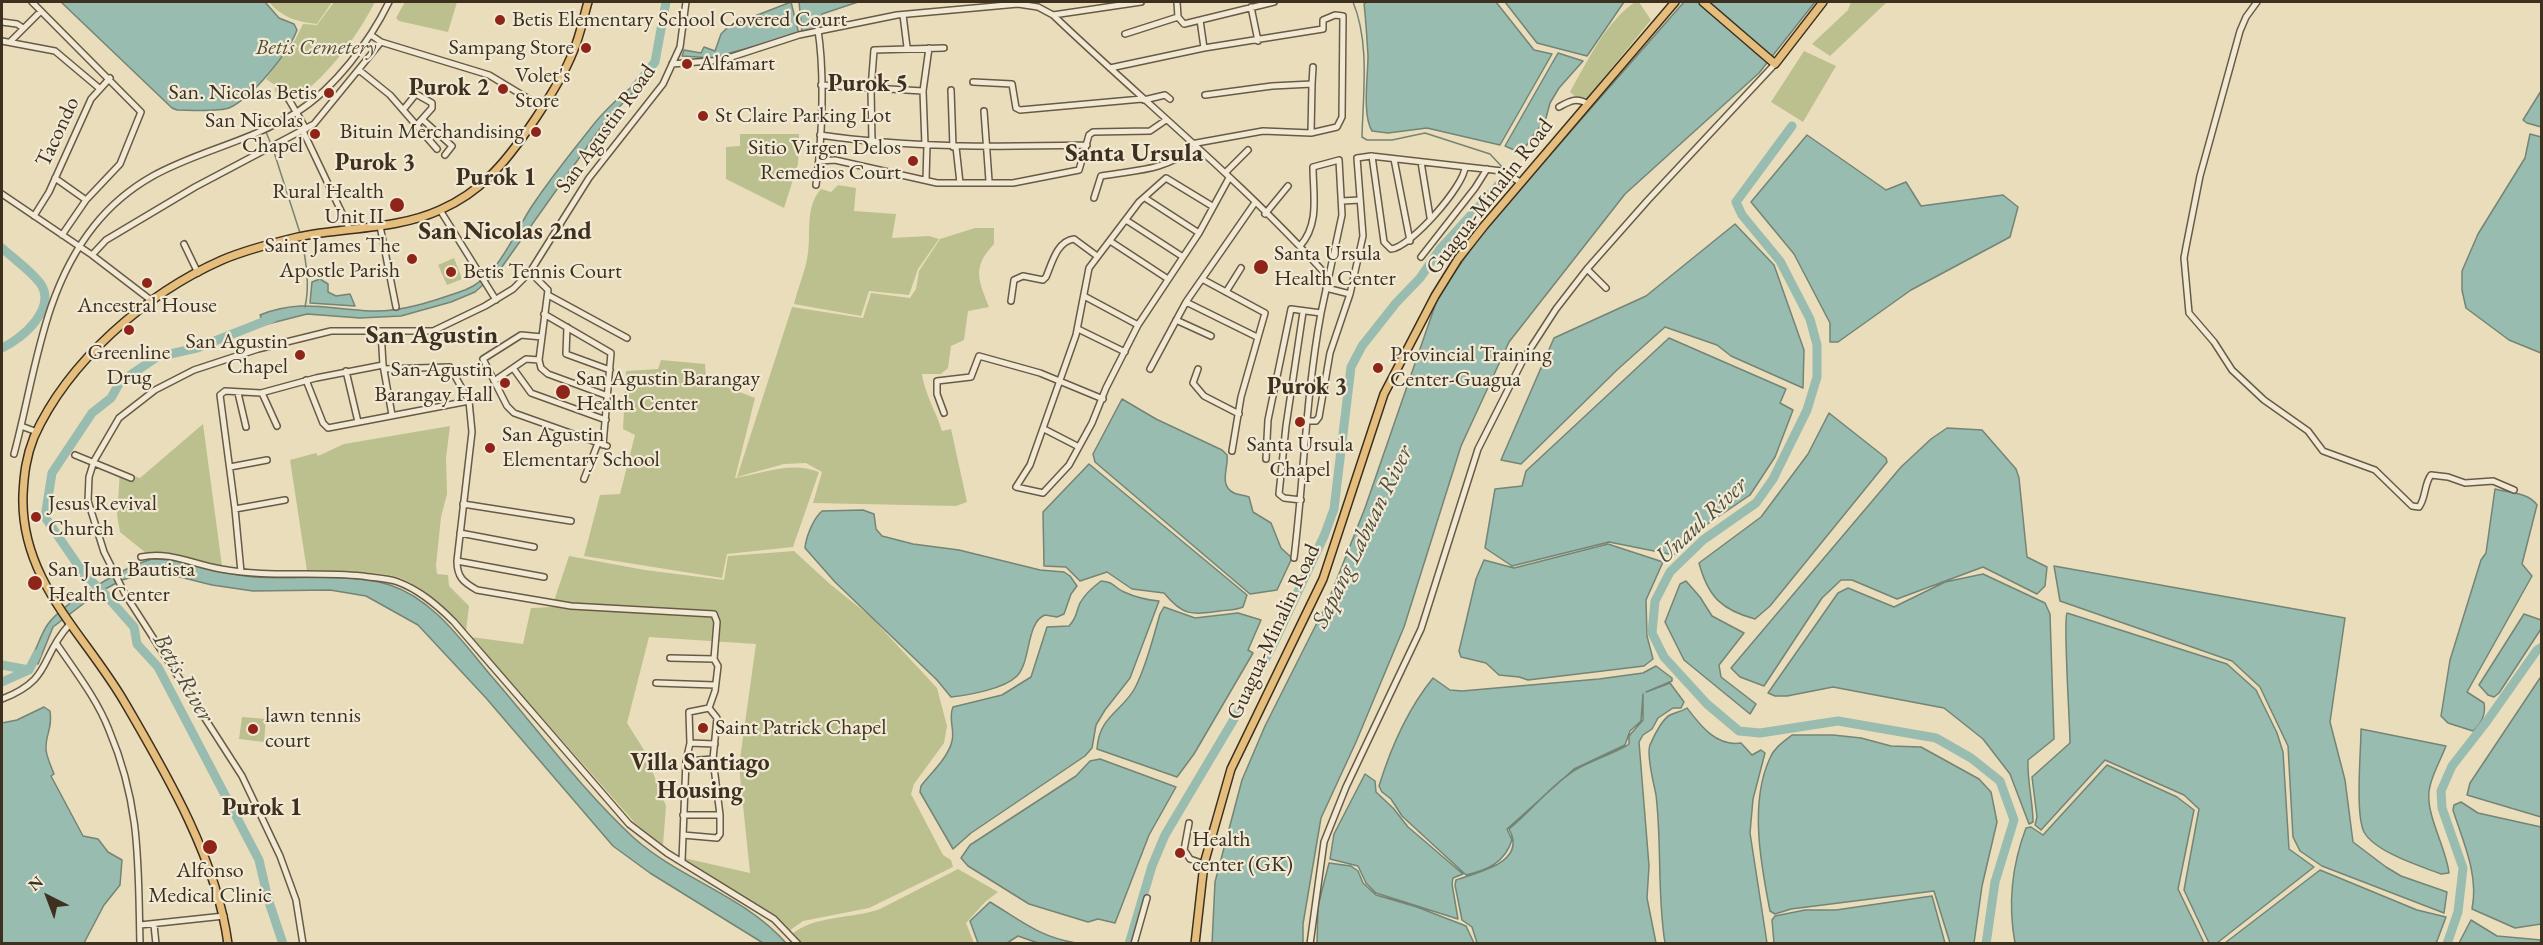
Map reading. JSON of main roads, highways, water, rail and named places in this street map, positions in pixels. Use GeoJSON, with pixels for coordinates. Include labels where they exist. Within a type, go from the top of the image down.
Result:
{"type":"FeatureCollection","features":[{"type":"Feature","properties":{"kind":"main road"},"geometry":{"type":"LineString","coordinates":[[228,944],[221,900],[207,863],[164,774],[124,701],[59,610],[33,560],[22,512],[24,468],[37,432],[60,391],[84,362],[121,325],[152,301],[198,273],[224,260],[296,238],[380,226],[440,210],[474,190],[490,176],[542,107],[572,55],[588,2]]}},
{"type":"Feature","properties":{"kind":"main road","name":"Guagua-Minalin Road"},"geometry":{"type":"LineString","coordinates":[[1195,944],[1204,864],[1231,769],[1323,579],[1384,394],[1413,335],[1458,260],[1520,182],[1675,2]]}},
{"type":"Feature","properties":{"kind":"main road"},"geometry":{"type":"LineString","coordinates":[[1703,2],[1773,62],[1823,2]]}},
{"type":"Feature","properties":{"kind":"water"},"geometry":{"type":"Polygon","coordinates":[[[61,2],[265,2],[279,18],[294,24],[297,30],[269,74],[238,103],[218,110],[177,110],[172,108],[61,2]]]}},
{"type":"Feature","properties":{"kind":"water"},"geometry":{"type":"Polygon","coordinates":[[[791,2],[799,34],[712,58],[682,56],[684,50],[701,53],[704,47],[715,51],[721,34],[729,26],[791,2]]]}},
{"type":"Feature","properties":{"kind":"water"},"geometry":{"type":"Polygon","coordinates":[[[799,2],[858,2],[822,14],[823,26],[802,33],[799,2]]]}},
{"type":"Feature","properties":{"kind":"water"},"geometry":{"type":"Polygon","coordinates":[[[1367,2],[1496,2],[1534,50],[1552,54],[1500,145],[1427,128],[1388,133],[1372,131],[1366,106],[1368,56],[1364,4],[1367,2]]]}},
{"type":"Feature","properties":{"kind":"water"},"geometry":{"type":"Polygon","coordinates":[[[1505,2],[1624,2],[1587,56],[1537,43],[1505,2]]]}},
{"type":"Feature","properties":{"kind":"water","name":"Sapang Labuan River"},"geometry":{"type":"Polygon","coordinates":[[[1684,2],[1815,2],[1759,73],[1625,194],[1509,342],[1461,446],[1404,627],[1356,742],[1321,818],[1303,924],[1303,943],[1212,944],[1215,882],[1242,780],[1265,726],[1329,599],[1365,508],[1439,294],[1486,228],[1684,2]]]}},
{"type":"Feature","properties":{"kind":"water"},"geometry":{"type":"Polygon","coordinates":[[[1558,53],[1583,61],[1559,88],[1550,103],[1546,118],[1521,153],[1505,146],[1558,53]]]}},
{"type":"Feature","properties":{"kind":"water"},"geometry":{"type":"Polygon","coordinates":[[[642,78],[645,80],[604,123],[499,271],[475,292],[451,302],[401,316],[360,318],[307,314],[264,325],[260,315],[289,307],[396,310],[443,298],[477,284],[496,265],[539,196],[596,122],[614,102],[642,78]]]}},
{"type":"Feature","properties":{"kind":"water"},"geometry":{"type":"Polygon","coordinates":[[[2541,91],[2541,127],[2523,120],[2541,91]]]}},
{"type":"Feature","properties":{"kind":"water"},"geometry":{"type":"Polygon","coordinates":[[[2530,134],[2541,137],[2541,353],[2509,340],[2466,308],[2462,290],[2462,271],[2478,234],[2525,158],[2530,134]]]}},
{"type":"Feature","properties":{"kind":"water"},"geometry":{"type":"Polygon","coordinates":[[[1807,135],[1886,190],[1906,182],[1921,206],[2003,195],[2018,207],[2010,237],[1911,290],[1838,342],[1830,342],[1830,323],[1794,254],[1751,202],[1807,135]]]}},
{"type":"Feature","properties":{"kind":"water"},"geometry":{"type":"Polygon","coordinates":[[[1735,224],[1774,265],[1804,350],[1803,388],[1731,356],[1717,345],[1665,327],[1618,369],[1521,464],[1501,460],[1554,338],[1646,296],[1735,224]]]}},
{"type":"Feature","properties":{"kind":"water"},"geometry":{"type":"Polygon","coordinates":[[[320,279],[328,284],[328,292],[336,296],[350,294],[355,306],[310,303],[312,282],[320,279]]]}},
{"type":"Feature","properties":{"kind":"water"},"geometry":{"type":"Polygon","coordinates":[[[1669,338],[1786,389],[1780,403],[1793,410],[1775,457],[1750,495],[1706,525],[1674,555],[1609,542],[1512,566],[1485,548],[1495,489],[1522,486],[1526,471],[1669,338]]]}},
{"type":"Feature","properties":{"kind":"water"},"geometry":{"type":"Polygon","coordinates":[[[1122,399],[1156,419],[1222,450],[1227,455],[1225,481],[1229,490],[1249,497],[1253,512],[1271,523],[1281,548],[1292,558],[1277,590],[1250,594],[1095,462],[1093,454],[1122,399]]]}},
{"type":"Feature","properties":{"kind":"water"},"geometry":{"type":"Polygon","coordinates":[[[1829,413],[1886,458],[1887,462],[1770,606],[1755,619],[1734,611],[1725,606],[1712,593],[1699,563],[1761,517],[1808,454],[1829,413]]]}},
{"type":"Feature","properties":{"kind":"water"},"geometry":{"type":"Polygon","coordinates":[[[1947,428],[1982,430],[2016,469],[2019,478],[2027,557],[2047,567],[2045,586],[2037,594],[1983,567],[1897,599],[1852,580],[1841,580],[1822,598],[1764,686],[1740,677],[1731,668],[1901,467],[1931,439],[1947,428]]]}},
{"type":"Feature","properties":{"kind":"water"},"geometry":{"type":"Polygon","coordinates":[[[1089,464],[1247,595],[1243,607],[1202,613],[1188,612],[1182,610],[1164,593],[1132,589],[1107,572],[1080,581],[1066,567],[1044,566],[1043,512],[1089,464]]]}},
{"type":"Feature","properties":{"kind":"water"},"geometry":{"type":"Polygon","coordinates":[[[2495,489],[2523,495],[2537,505],[2522,564],[2532,576],[2467,692],[2484,703],[2482,719],[2473,731],[2448,723],[2441,716],[2450,660],[2481,560],[2486,553],[2495,489]]]}},
{"type":"Feature","properties":{"kind":"water"},"geometry":{"type":"Polygon","coordinates":[[[863,510],[874,514],[876,529],[882,536],[913,544],[959,550],[1040,570],[1064,572],[1077,586],[1071,594],[1064,614],[1057,617],[1045,615],[1039,619],[1031,634],[1025,662],[1017,676],[995,688],[951,697],[937,680],[835,582],[805,548],[810,528],[822,511],[863,510]]]}},
{"type":"Feature","properties":{"kind":"water"},"geometry":{"type":"Polygon","coordinates":[[[1608,544],[1663,562],[1646,600],[1647,636],[1653,659],[1644,666],[1528,680],[1499,675],[1486,663],[1461,657],[1459,651],[1476,579],[1484,560],[1514,568],[1608,544]]]}},
{"type":"Feature","properties":{"kind":"water"},"geometry":{"type":"Polygon","coordinates":[[[152,559],[178,561],[241,576],[322,577],[373,581],[390,585],[421,601],[459,637],[579,780],[634,838],[671,865],[751,913],[786,943],[763,943],[650,873],[613,846],[486,698],[418,625],[366,596],[330,590],[253,591],[212,585],[168,574],[143,574],[122,580],[96,594],[53,627],[38,664],[29,662],[48,624],[56,615],[112,577],[152,559]]]}},
{"type":"Feature","properties":{"kind":"water"},"geometry":{"type":"Polygon","coordinates":[[[2054,566],[2345,618],[2330,722],[2345,780],[2353,842],[2401,876],[2447,892],[2444,913],[2322,866],[2300,851],[2293,837],[2288,746],[2260,687],[2232,661],[2060,601],[2054,566]]]}},
{"type":"Feature","properties":{"kind":"water"},"geometry":{"type":"Polygon","coordinates":[[[1983,574],[2045,603],[2050,614],[2054,739],[2028,760],[2033,822],[2029,824],[2010,774],[1983,739],[1944,708],[1833,687],[1787,696],[1775,696],[1768,693],[1838,593],[1848,588],[1894,607],[1945,582],[1983,574]]]}},
{"type":"Feature","properties":{"kind":"water"},"geometry":{"type":"Polygon","coordinates":[[[1101,581],[1132,595],[1159,601],[1130,678],[1096,725],[1092,748],[1085,756],[971,833],[953,849],[920,792],[921,786],[950,747],[953,737],[951,715],[953,707],[1002,695],[1031,677],[1047,627],[1069,626],[1082,600],[1101,581]]]}},
{"type":"Feature","properties":{"kind":"water"},"geometry":{"type":"Polygon","coordinates":[[[1686,581],[1712,616],[1744,633],[1719,665],[1721,677],[1756,704],[1750,714],[1684,660],[1665,622],[1680,584],[1686,581]]]}},
{"type":"Feature","properties":{"kind":"water"},"geometry":{"type":"Polygon","coordinates":[[[1164,607],[1195,618],[1238,613],[1261,620],[1248,650],[1253,653],[1194,754],[1177,777],[1097,749],[1102,728],[1125,702],[1140,678],[1164,607]]]}},
{"type":"Feature","properties":{"kind":"water"},"geometry":{"type":"Polygon","coordinates":[[[2067,613],[2227,664],[2256,690],[2277,733],[2283,752],[2289,849],[2314,867],[2217,943],[2209,943],[2184,890],[2199,809],[2184,795],[2105,760],[2041,830],[2035,825],[2037,817],[2032,777],[2070,743],[2066,653],[2067,613]]]}},
{"type":"Feature","properties":{"kind":"water"},"geometry":{"type":"Polygon","coordinates":[[[2524,614],[2541,620],[2541,629],[2499,693],[2494,697],[2488,695],[2479,685],[2524,614]]]}},
{"type":"Feature","properties":{"kind":"water"},"geometry":{"type":"Polygon","coordinates":[[[1656,666],[1672,678],[1672,681],[1646,692],[1670,683],[1684,702],[1681,708],[1673,708],[1658,718],[1652,729],[1643,735],[1639,742],[1649,866],[1647,898],[1656,943],[1477,943],[1472,927],[1462,920],[1456,880],[1487,869],[1506,858],[1512,850],[1513,841],[1509,829],[1542,798],[1507,829],[1512,840],[1505,854],[1488,868],[1466,875],[1402,816],[1379,786],[1401,729],[1415,703],[1433,678],[1450,690],[1462,691],[1599,679],[1643,673],[1656,666]],[[1643,694],[1641,721],[1630,731],[1625,745],[1574,769],[1564,778],[1575,770],[1629,744],[1629,736],[1643,720],[1643,694]]]}},
{"type":"Feature","properties":{"kind":"water"},"geometry":{"type":"Polygon","coordinates":[[[2540,678],[2542,679],[2541,817],[2467,795],[2470,783],[2540,678]]]}},
{"type":"Feature","properties":{"kind":"water"},"geometry":{"type":"Polygon","coordinates":[[[44,707],[50,711],[51,717],[46,750],[54,774],[51,776],[83,836],[98,839],[108,852],[122,860],[120,885],[104,905],[84,943],[2,943],[2,723],[17,720],[44,707]]]}},
{"type":"Feature","properties":{"kind":"water"},"geometry":{"type":"Polygon","coordinates":[[[1687,708],[1703,728],[1716,738],[1724,742],[1741,743],[1752,755],[1761,750],[1765,753],[1753,799],[1750,833],[1767,943],[1665,943],[1661,906],[1658,814],[1649,750],[1664,721],[1670,715],[1687,708]]]}},
{"type":"Feature","properties":{"kind":"water"},"geometry":{"type":"Polygon","coordinates":[[[2361,729],[2446,746],[2433,776],[2429,796],[2432,817],[2449,873],[2441,874],[2399,858],[2378,846],[2364,832],[2359,798],[2361,729]]]}},
{"type":"Feature","properties":{"kind":"water"},"geometry":{"type":"Polygon","coordinates":[[[1792,735],[1833,735],[1861,738],[1891,746],[1921,747],[1979,779],[1991,792],[1997,822],[1982,886],[1974,943],[1950,943],[1934,891],[1791,909],[1775,914],[1770,911],[1759,834],[1760,794],[1772,754],[1792,735]]]}},
{"type":"Feature","properties":{"kind":"water"},"geometry":{"type":"Polygon","coordinates":[[[1100,759],[1176,787],[1149,835],[1115,923],[1098,919],[1088,922],[1029,904],[968,866],[961,858],[970,845],[1076,776],[1090,761],[1100,759]]]}},
{"type":"Feature","properties":{"kind":"water"},"geometry":{"type":"Polygon","coordinates":[[[2107,765],[2177,797],[2194,810],[2178,889],[2204,943],[2015,943],[2012,914],[2013,885],[2017,856],[2026,828],[2031,827],[2043,835],[2107,765]]]}},
{"type":"Feature","properties":{"kind":"water"},"geometry":{"type":"Polygon","coordinates":[[[1365,774],[1375,781],[1376,792],[1408,827],[1463,874],[1453,878],[1452,884],[1458,919],[1376,893],[1366,883],[1358,866],[1330,859],[1334,834],[1365,774]]]}},
{"type":"Feature","properties":{"kind":"water"},"geometry":{"type":"Polygon","coordinates":[[[2461,802],[2478,813],[2541,827],[2541,924],[2515,928],[2472,909],[2474,896],[2472,871],[2453,810],[2454,805],[2461,802]]]}},
{"type":"Feature","properties":{"kind":"water"},"geometry":{"type":"Polygon","coordinates":[[[1329,863],[1351,866],[1358,871],[1363,883],[1376,895],[1417,907],[1466,926],[1474,943],[1317,943],[1318,906],[1329,863]]]}},
{"type":"Feature","properties":{"kind":"water"},"geometry":{"type":"Polygon","coordinates":[[[2320,870],[2417,910],[2446,917],[2437,941],[2435,944],[2225,943],[2320,870]]]}},
{"type":"Feature","properties":{"kind":"water"},"geometry":{"type":"Polygon","coordinates":[[[1932,896],[1945,943],[1774,943],[1772,920],[1775,916],[1805,910],[1836,910],[1932,896]]]}},
{"type":"Feature","properties":{"kind":"water"},"geometry":{"type":"Polygon","coordinates":[[[990,902],[1040,932],[1076,943],[1038,943],[1018,936],[1007,943],[978,943],[970,921],[990,902]]]}},
{"type":"Feature","properties":{"kind":"water"},"geometry":{"type":"Polygon","coordinates":[[[2471,920],[2497,936],[2541,940],[2541,943],[2459,943],[2471,920]]]}},
{"type":"Feature","properties":{"kind":"waterway"},"geometry":{"type":"LineString","coordinates":[[635,87],[655,62],[666,2]]}},
{"type":"Feature","properties":{"kind":"waterway"},"geometry":{"type":"LineString","coordinates":[[1353,2],[1364,51],[1362,137],[1367,140],[1392,140],[1425,133],[1490,154],[1504,169]]}},
{"type":"Feature","properties":{"kind":"waterway"},"geometry":{"type":"LineString","coordinates":[[259,118],[264,128]]}},
{"type":"Feature","properties":{"kind":"waterway","name":"Unaul River"},"geometry":{"type":"LineString","coordinates":[[1792,126],[1736,202],[1742,215],[1780,261],[1810,319],[1817,345],[1817,377],[1807,410],[1773,479],[1756,503],[1703,540],[1670,572],[1655,601],[1652,633],[1664,657],[1707,704],[1739,731],[1760,733],[1838,721],[1936,738],[1971,758],[2000,781],[2014,820],[1995,882],[1986,944]]}},
{"type":"Feature","properties":{"kind":"waterway"},"geometry":{"type":"LineString","coordinates":[[266,132],[271,144]]}},
{"type":"Feature","properties":{"kind":"waterway"},"geometry":{"type":"LineString","coordinates":[[273,149],[300,233]]}},
{"type":"Feature","properties":{"kind":"waterway"},"geometry":{"type":"LineString","coordinates":[[1129,944],[1152,866],[1165,835],[1237,714],[1274,643],[1324,536],[1334,509],[1351,367],[1362,346],[1396,303],[1420,278],[1440,249],[1504,179],[1506,172]]}},
{"type":"Feature","properties":{"kind":"waterway"},"geometry":{"type":"LineString","coordinates":[[302,240],[307,282],[305,307]]}},
{"type":"Feature","properties":{"kind":"waterway"},"geometry":{"type":"LineString","coordinates":[[2,248],[27,269],[40,283],[44,293],[41,312],[35,322],[19,338],[2,348]]}},
{"type":"Feature","properties":{"kind":"waterway","name":"Betis River"},"geometry":{"type":"LineString","coordinates":[[273,318],[197,348],[157,357],[120,382],[111,398],[92,413],[52,473],[45,517],[84,574],[134,627],[137,644],[158,667],[259,860],[268,899],[283,944]]}},
{"type":"Feature","properties":{"kind":"waterway"},"geometry":{"type":"LineString","coordinates":[[2447,944],[2458,912],[2463,868],[2442,808],[2441,791],[2452,766],[2537,650],[2542,647]]}},
{"type":"Feature","properties":{"kind":"waterway"},"geometry":{"type":"LineString","coordinates":[[29,670],[37,654]]}},
{"type":"Feature","properties":{"kind":"waterway"},"geometry":{"type":"LineString","coordinates":[[2,665],[29,670]]}},
{"type":"Feature","properties":{"kind":"waterway"},"geometry":{"type":"LineString","coordinates":[[2,682],[29,670]]}},
{"type":"Feature","properties":{"kind":"place","name":"Betis Elementary School Covered Court"},"geometry":{"type":"Point","coordinates":[500,20]}},
{"type":"Feature","properties":{"kind":"place","name":"Sampang Store"},"geometry":{"type":"Point","coordinates":[586,48]}},
{"type":"Feature","properties":{"kind":"place","name":"Alfamart"},"geometry":{"type":"Point","coordinates":[687,64]}},
{"type":"Feature","properties":{"kind":"place","name":"Volet's Store"},"geometry":{"type":"Point","coordinates":[503,89]}},
{"type":"Feature","properties":{"kind":"place","name":"San. Nicolas Betis"},"geometry":{"type":"Point","coordinates":[329,93]}},
{"type":"Feature","properties":{"kind":"place","name":"St Claire Parking Lot"},"geometry":{"type":"Point","coordinates":[703,116]}},
{"type":"Feature","properties":{"kind":"place","name":"Bituin Merchandising"},"geometry":{"type":"Point","coordinates":[536,132]}},
{"type":"Feature","properties":{"kind":"place","name":"San Nicolas Chapel"},"geometry":{"type":"Point","coordinates":[315,134]}},
{"type":"Feature","properties":{"kind":"place","name":"Sitio Virgen Delos Remedios Court"},"geometry":{"type":"Point","coordinates":[913,161]}},
{"type":"Feature","properties":{"kind":"place","name":"Rural Health Unit II"},"geometry":{"type":"Point","coordinates":[397,205]}},
{"type":"Feature","properties":{"kind":"place","name":"Saint James The Apostle Parish"},"geometry":{"type":"Point","coordinates":[412,259]}},
{"type":"Feature","properties":{"kind":"place","name":"Santa Ursula Health Center"},"geometry":{"type":"Point","coordinates":[1261,267]}},
{"type":"Feature","properties":{"kind":"place","name":"Betis Tennis Court"},"geometry":{"type":"Point","coordinates":[451,272]}},
{"type":"Feature","properties":{"kind":"place","name":"Ancestral House"},"geometry":{"type":"Point","coordinates":[147,283]}},
{"type":"Feature","properties":{"kind":"place","name":"Greenline Drug"},"geometry":{"type":"Point","coordinates":[129,330]}},
{"type":"Feature","properties":{"kind":"place","name":"San Agustin Chapel"},"geometry":{"type":"Point","coordinates":[300,355]}},
{"type":"Feature","properties":{"kind":"place","name":"Provincial Training Center-Guagua"},"geometry":{"type":"Point","coordinates":[1378,368]}},
{"type":"Feature","properties":{"kind":"place","name":"San Agustin Barangay Hall"},"geometry":{"type":"Point","coordinates":[505,383]}},
{"type":"Feature","properties":{"kind":"place","name":"San Agustin Barangay Health Center"},"geometry":{"type":"Point","coordinates":[563,392]}},
{"type":"Feature","properties":{"kind":"place","name":"Santa Ursula Chapel"},"geometry":{"type":"Point","coordinates":[1300,422]}},
{"type":"Feature","properties":{"kind":"place","name":"San Agustin Elementary School"},"geometry":{"type":"Point","coordinates":[490,448]}},
{"type":"Feature","properties":{"kind":"place","name":"Jesus Revival Church"},"geometry":{"type":"Point","coordinates":[36,517]}},
{"type":"Feature","properties":{"kind":"place","name":"San Juan Bautista Health Center"},"geometry":{"type":"Point","coordinates":[35,583]}},
{"type":"Feature","properties":{"kind":"place","name":"Saint Patrick Chapel"},"geometry":{"type":"Point","coordinates":[703,728]}},
{"type":"Feature","properties":{"kind":"place","name":"lawn tennis court"},"geometry":{"type":"Point","coordinates":[253,729]}},
{"type":"Feature","properties":{"kind":"place","name":"Alfonso Medical Clinic"},"geometry":{"type":"Point","coordinates":[210,847]}},
{"type":"Feature","properties":{"kind":"place","name":"Health center (GK)"},"geometry":{"type":"Point","coordinates":[1180,853]}},
{"type":"Feature","properties":{"kind":"district","name":"Purok 5"},"geometry":{"type":"Point","coordinates":[868,84]}},
{"type":"Feature","properties":{"kind":"district","name":"Purok 2"},"geometry":{"type":"Point","coordinates":[449,88]}},
{"type":"Feature","properties":{"kind":"district","name":"Santa Ursula"},"geometry":{"type":"Point","coordinates":[1134,154]}},
{"type":"Feature","properties":{"kind":"district","name":"Purok 3"},"geometry":{"type":"Point","coordinates":[375,163]}},
{"type":"Feature","properties":{"kind":"district","name":"Purok 1"},"geometry":{"type":"Point","coordinates":[496,178]}},
{"type":"Feature","properties":{"kind":"district","name":"San Nicolas 2nd"},"geometry":{"type":"Point","coordinates":[505,232]}},
{"type":"Feature","properties":{"kind":"district","name":"San Agustin"},"geometry":{"type":"Point","coordinates":[432,336]}},
{"type":"Feature","properties":{"kind":"district","name":"Purok 3"},"geometry":{"type":"Point","coordinates":[1307,387]}},
{"type":"Feature","properties":{"kind":"district","name":"Villa Santiago Housing"},"geometry":{"type":"Point","coordinates":[700,777]}},
{"type":"Feature","properties":{"kind":"district","name":"Purok 1"},"geometry":{"type":"Point","coordinates":[262,808]}},
{"type":"Feature","properties":{"kind":"park label","name":"Betis Cemetery"},"geometry":{"type":"Point","coordinates":[316,48]}}]}
